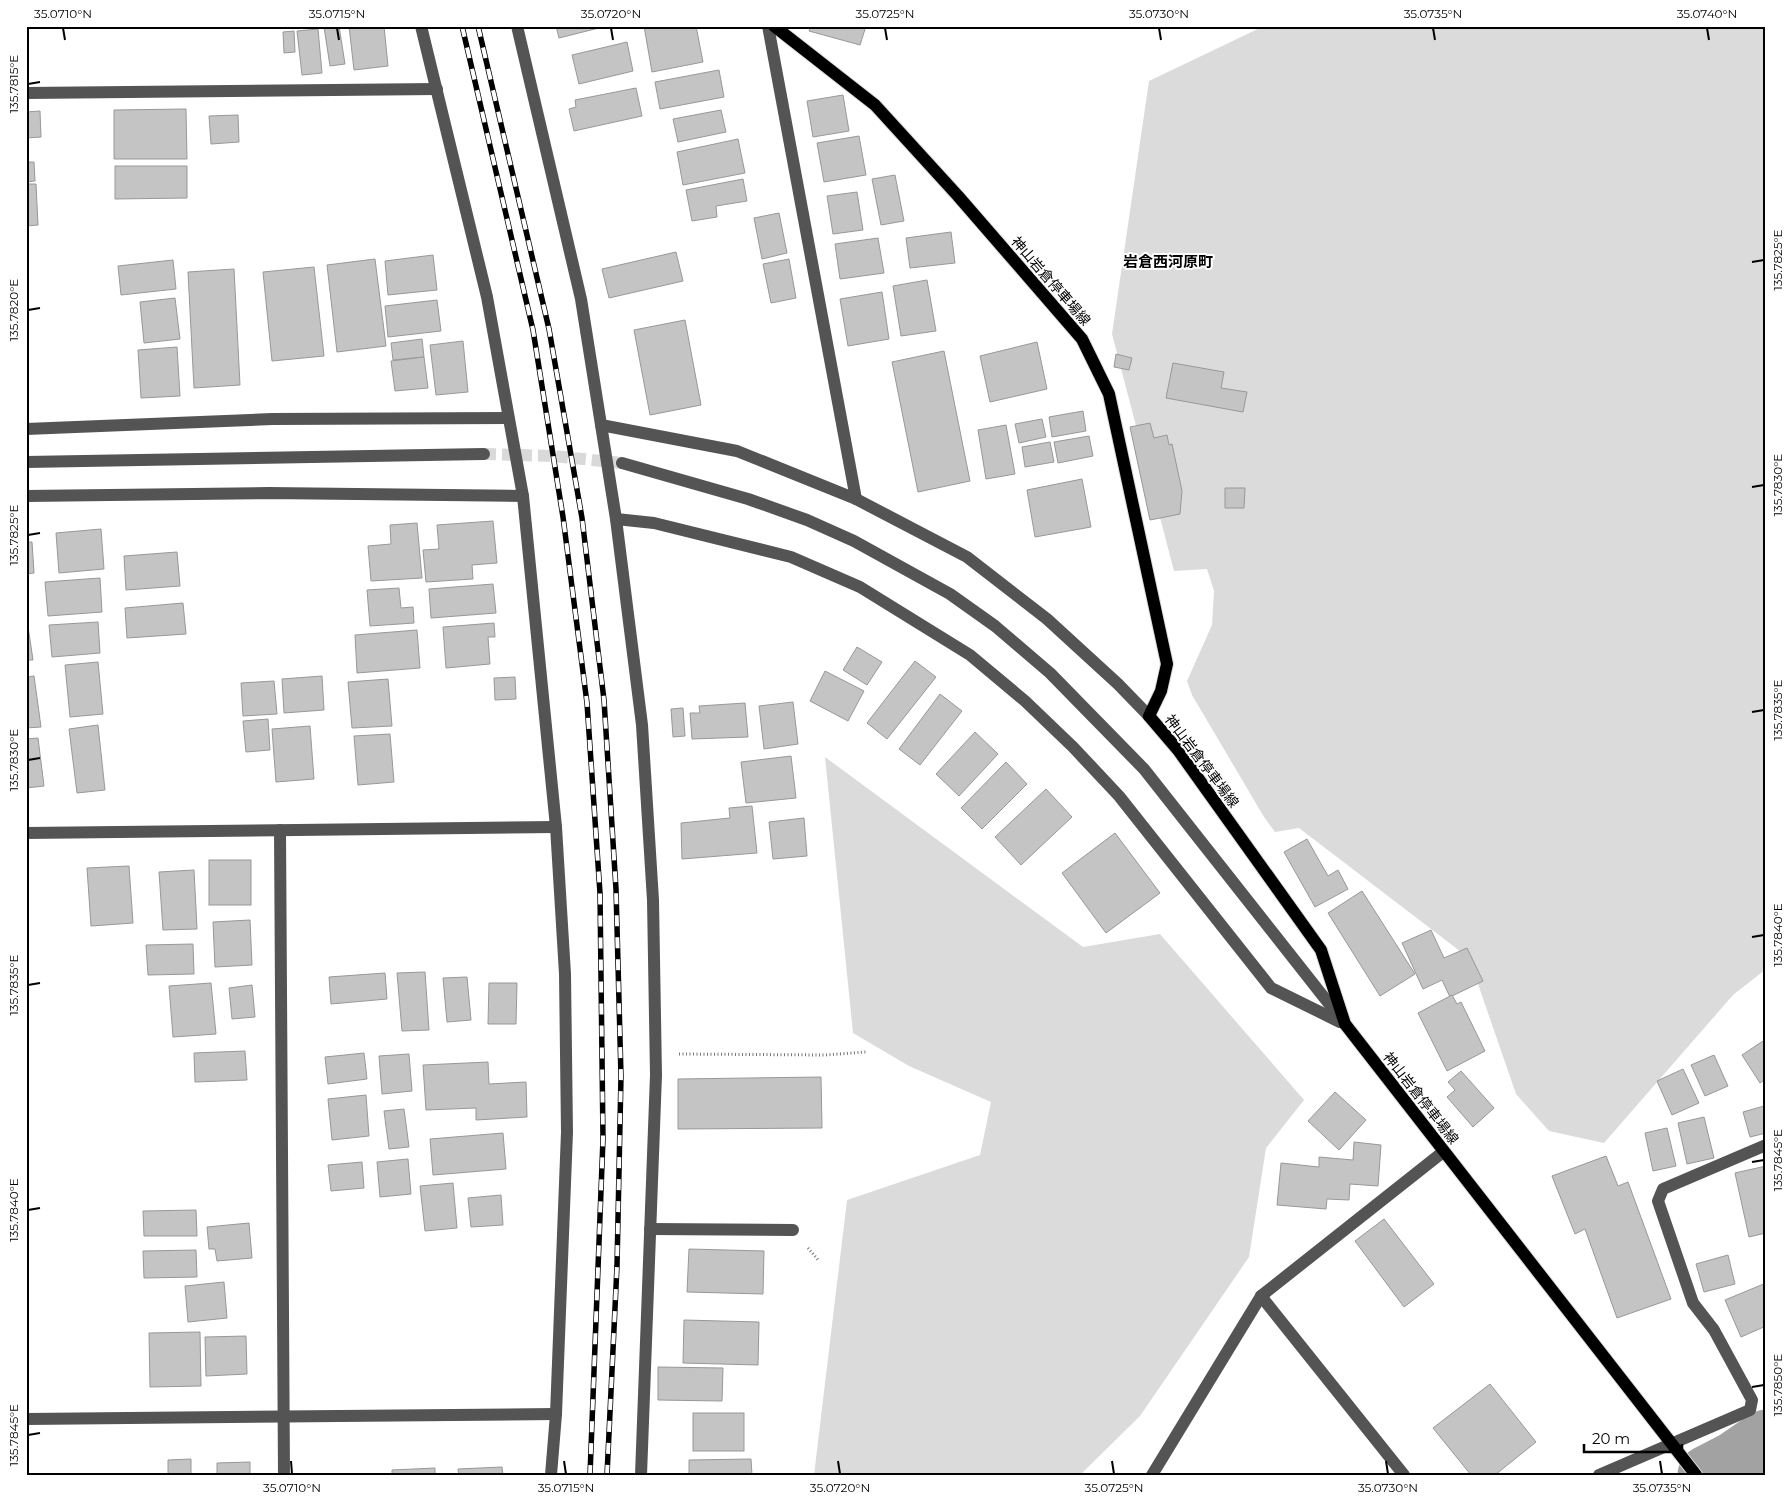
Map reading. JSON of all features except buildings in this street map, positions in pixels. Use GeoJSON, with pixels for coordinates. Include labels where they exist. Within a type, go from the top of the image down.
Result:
{"type":"FeatureCollection","features":[{"type":"Feature","properties":{"kind":"main road","name":"神山岩倉停車場線"},"geometry":{"type":"LineString","coordinates":[[774,26],[875,105],[958,196],[1082,339],[1109,394],[1167,664],[1161,691],[1149,716],[1178,750],[1321,950],[1345,1024],[1696,1475]]}},
{"type":"Feature","properties":{"kind":"street"},"geometry":{"type":"LineString","coordinates":[[421,26],[487,297],[523,496],[556,827],[564,974],[567,1132],[556,1414],[551,1475]]}},
{"type":"Feature","properties":{"kind":"street"},"geometry":{"type":"LineString","coordinates":[[517,26],[581,299],[616,519],[642,725],[653,900],[656,1054],[641,1475]]}},
{"type":"Feature","properties":{"kind":"street"},"geometry":{"type":"LineString","coordinates":[[768,26],[856,499]]}},
{"type":"Feature","properties":{"kind":"street"},"geometry":{"type":"LineString","coordinates":[[26,94],[437,88]]}},
{"type":"Feature","properties":{"kind":"street"},"geometry":{"type":"LineString","coordinates":[[26,429],[272,419],[508,418]]}},
{"type":"Feature","properties":{"kind":"street"},"geometry":{"type":"LineString","coordinates":[[601,425],[738,451],[856,499],[967,557],[1047,619],[1118,684],[1149,716]]}},
{"type":"Feature","properties":{"kind":"street"},"geometry":{"type":"LineString","coordinates":[[26,462],[484,454]]}},
{"type":"Feature","properties":{"kind":"street"},"geometry":{"type":"LineString","coordinates":[[622,463],[748,498],[807,520],[854,541],[950,594],[995,626],[1050,673],[1144,769],[1345,1024]]}},
{"type":"Feature","properties":{"kind":"street"},"geometry":{"type":"LineString","coordinates":[[26,496],[269,492],[523,496]]}},
{"type":"Feature","properties":{"kind":"street"},"geometry":{"type":"LineString","coordinates":[[616,519],[654,523],[791,558],[860,587],[970,655],[1025,701],[1119,796],[1270,988],[1345,1024]]}},
{"type":"Feature","properties":{"kind":"street"},"geometry":{"type":"LineString","coordinates":[[26,833],[556,827]]}},
{"type":"Feature","properties":{"kind":"street"},"geometry":{"type":"LineString","coordinates":[[280,830],[284,1475]]}},
{"type":"Feature","properties":{"kind":"street"},"geometry":{"type":"LineString","coordinates":[[1599,1475],[1750,1410],[1752,1400],[1714,1330],[1693,1303],[1658,1201],[1663,1189],[1766,1145]]}},
{"type":"Feature","properties":{"kind":"street"},"geometry":{"type":"LineString","coordinates":[[1152,1475],[1261,1296],[1443,1152]]}},
{"type":"Feature","properties":{"kind":"street"},"geometry":{"type":"LineString","coordinates":[[650,1229],[793,1230]]}},
{"type":"Feature","properties":{"kind":"street"},"geometry":{"type":"LineString","coordinates":[[1261,1296],[1404,1475]]}},
{"type":"Feature","properties":{"kind":"street"},"geometry":{"type":"LineString","coordinates":[[26,1419],[556,1414]]}},
{"type":"Feature","properties":{"kind":"path"},"geometry":{"type":"LineString","coordinates":[[656,1054],[825,1055],[866,1052]]}},
{"type":"Feature","properties":{"kind":"shaded area"},"geometry":{"type":"Polygon","coordinates":[[[1264,26],[1766,26],[1766,969],[1733,995],[1604,1143],[1549,1131],[1516,1094],[1469,958],[1299,828],[1275,832],[1264,817],[1192,695],[1187,681],[1212,625],[1214,591],[1207,569],[1174,571],[1112,334],[1149,81],[1264,26]]]}},
{"type":"Feature","properties":{"kind":"shaded area"},"geometry":{"type":"Polygon","coordinates":[[[825,757],[1083,947],[1160,934],[1304,1100],[1266,1148],[1249,1257],[1140,1416],[1080,1475],[814,1475],[847,1200],[980,1155],[991,1102],[909,1066],[853,1033],[825,757]]]}},
{"type":"Feature","properties":{"kind":"waterway"},"geometry":{"type":"LineString","coordinates":[[1707,1475],[1734,1461],[1766,1439]]}},
{"type":"Feature","properties":{"kind":"tunnel"},"geometry":{"type":"LineString","coordinates":[[484,454],[553,456],[622,463]]}},
{"type":"Feature","properties":{"kind":"railway"},"geometry":{"type":"LineString","coordinates":[[462,26],[533,330],[563,517],[587,703],[600,893],[603,1139],[590,1475]]}},
{"type":"Feature","properties":{"kind":"railway"},"geometry":{"type":"LineString","coordinates":[[478,26],[549,329],[582,518],[604,700],[616,889],[621,1076],[617,1266],[607,1475]]}},
{"type":"Feature","properties":{"kind":"district","name":"岩倉西河原町"},"geometry":{"type":"Point","coordinates":[1168,261]}}]}
